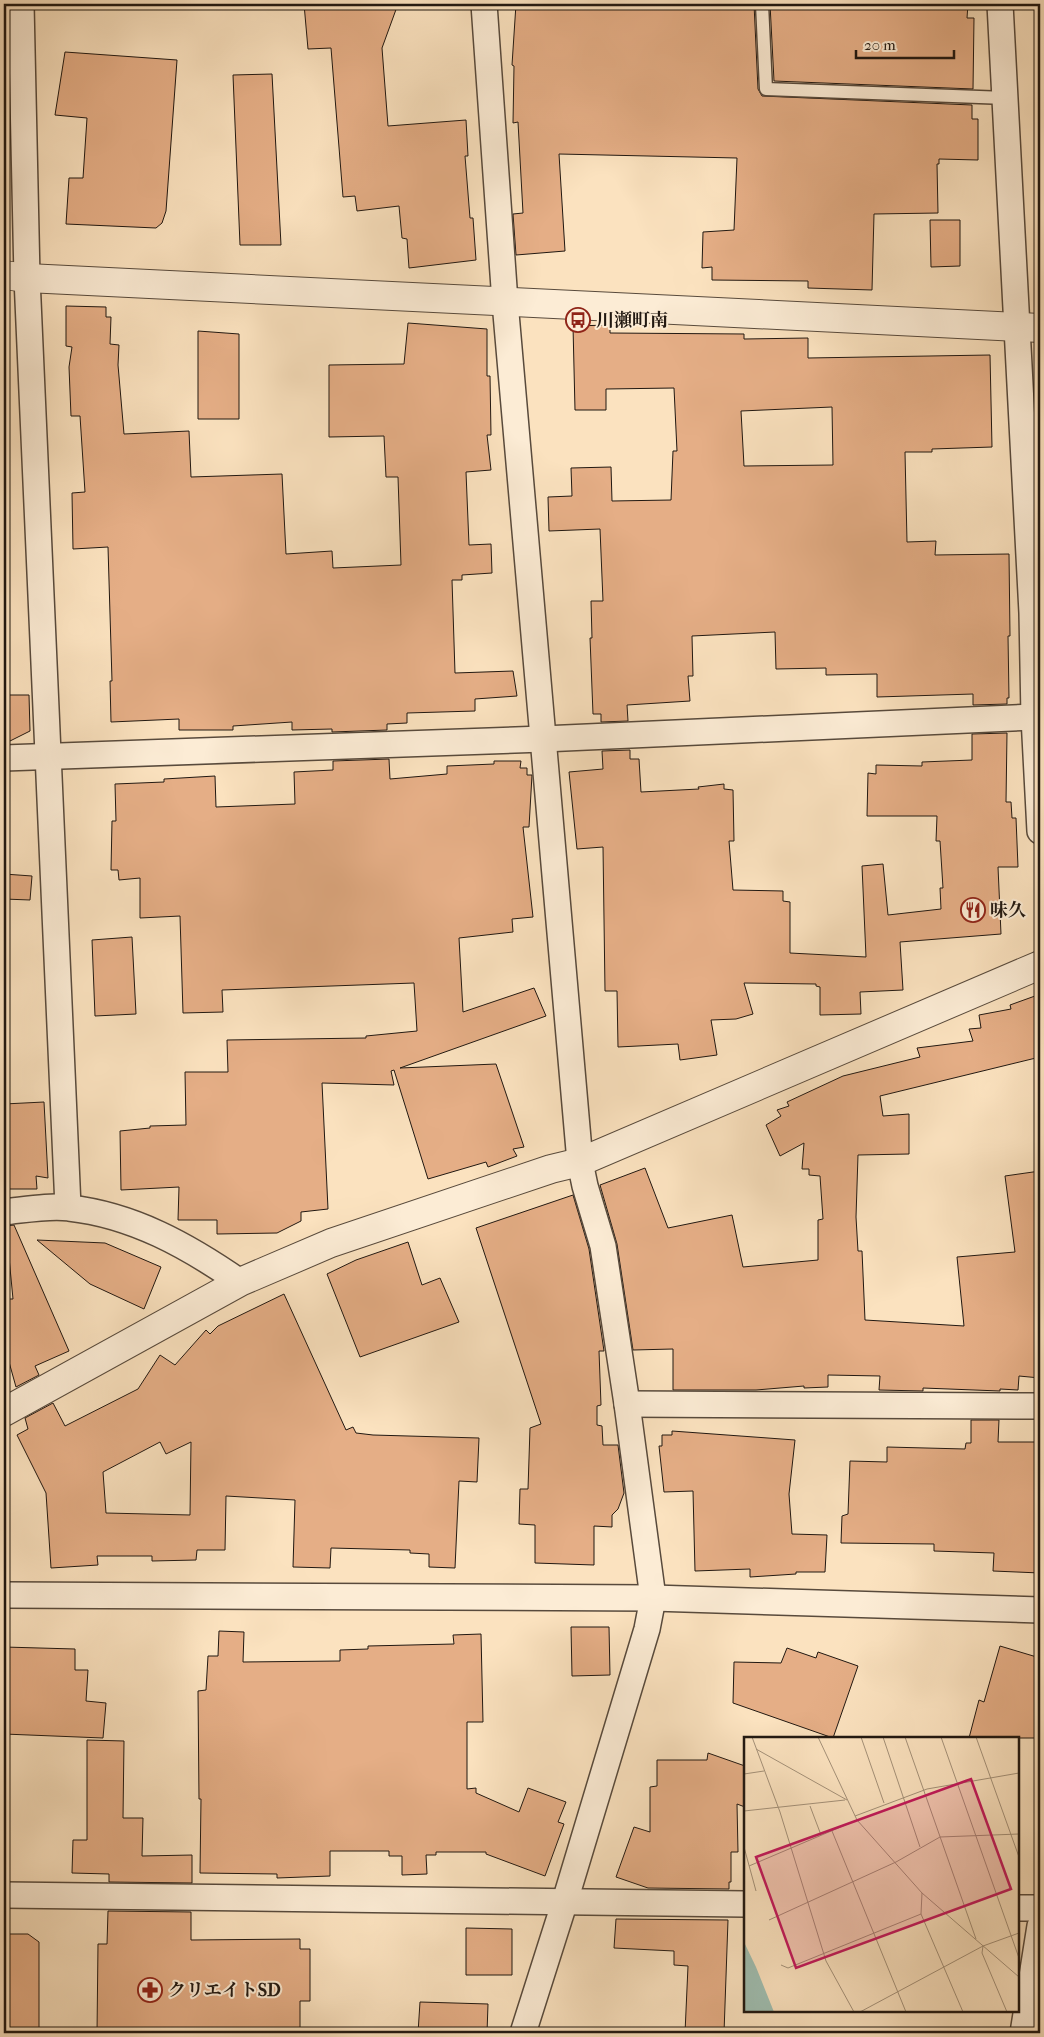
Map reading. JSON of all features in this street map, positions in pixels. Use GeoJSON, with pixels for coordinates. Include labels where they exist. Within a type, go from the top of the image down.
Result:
{"type":"FeatureCollection","features":[{"type":"Feature","properties":{"kind":"street"},"geometry":{"type":"LineString","coordinates":[[22,4],[15,276],[49,756],[68,1207]]}},
{"type":"Feature","properties":{"kind":"street"},"geometry":{"type":"LineString","coordinates":[[484,4],[505,302],[580,1162],[602,1246],[627,1404],[654,1598],[647,1629],[523,2033]]}},
{"type":"Feature","properties":{"kind":"street"},"geometry":{"type":"LineString","coordinates":[[1000,4],[1006,98],[1029,328],[1036,613],[1034,717],[1040,831]]}},
{"type":"Feature","properties":{"kind":"street"},"geometry":{"type":"LineString","coordinates":[[15,276],[1029,328]]}},
{"type":"Feature","properties":{"kind":"street"},"geometry":{"type":"LineString","coordinates":[[4,758],[543,739],[1034,717]]}},
{"type":"Feature","properties":{"kind":"street"},"geometry":{"type":"LineString","coordinates":[[4,1412],[240,1282],[331,1243],[551,1169],[580,1162],[1040,965]]}},
{"type":"Feature","properties":{"kind":"street"},"geometry":{"type":"LineString","coordinates":[[4,1212],[68,1207],[131,1221],[200,1254],[240,1282]]}},
{"type":"Feature","properties":{"kind":"street"},"geometry":{"type":"LineString","coordinates":[[627,1404],[1040,1406]]}},
{"type":"Feature","properties":{"kind":"street"},"geometry":{"type":"LineString","coordinates":[[4,1595],[654,1598],[1040,1610]]}},
{"type":"Feature","properties":{"kind":"street"},"geometry":{"type":"LineString","coordinates":[[4,1895],[744,1904]]}},
{"type":"Feature","properties":{"kind":"street"},"geometry":{"type":"LineString","coordinates":[[1019,1908],[1040,1908]]}},
{"type":"Feature","properties":{"kind":"street"},"geometry":{"type":"LineString","coordinates":[[1024,2033],[1040,1926]]}},
{"type":"Feature","properties":{"kind":"lane"},"geometry":{"type":"LineString","coordinates":[[762,4],[766,89],[1006,98]]}},
{"type":"Feature","properties":{"kind":"building"},"geometry":{"type":"Polygon","coordinates":[[[304,4],[398,4],[382,48],[388,126],[466,120],[468,156],[465,156],[470,218],[473,218],[476,260],[409,268],[407,239],[402,238],[399,206],[357,211],[355,196],[343,197],[331,48],[308,49],[304,4]]]}},
{"type":"Feature","properties":{"kind":"building"},"geometry":{"type":"Polygon","coordinates":[[[516,4],[754,4],[758,89],[762,96],[972,105],[972,119],[978,119],[978,160],[939,159],[939,164],[937,164],[938,213],[874,214],[872,290],[808,288],[808,281],[712,280],[712,267],[702,268],[703,232],[734,230],[737,158],[559,154],[565,251],[516,255],[513,214],[523,213],[518,122],[513,123],[514,66],[512,65],[516,4]]]}},
{"type":"Feature","properties":{"kind":"building"},"geometry":{"type":"Polygon","coordinates":[[[770,4],[968,4],[967,18],[974,18],[973,89],[774,81],[770,4]]]}},
{"type":"Feature","properties":{"kind":"building"},"geometry":{"type":"Polygon","coordinates":[[[65,52],[177,60],[166,211],[162,223],[156,228],[66,224],[69,178],[83,178],[87,118],[55,115],[65,52]]]}},
{"type":"Feature","properties":{"kind":"building"},"geometry":{"type":"Polygon","coordinates":[[[272,74],[281,245],[240,245],[233,75],[272,74]]]}},
{"type":"Feature","properties":{"kind":"building"},"geometry":{"type":"Polygon","coordinates":[[[930,220],[960,220],[960,266],[931,267],[930,220]]]}},
{"type":"Feature","properties":{"kind":"building"},"geometry":{"type":"Polygon","coordinates":[[[66,306],[106,307],[106,317],[111,317],[110,344],[119,345],[118,365],[124,434],[189,431],[191,477],[282,474],[286,554],[332,551],[333,568],[401,565],[398,477],[386,477],[384,436],[329,437],[329,365],[404,364],[408,323],[487,329],[487,376],[490,376],[491,435],[487,435],[491,470],[466,472],[469,545],[491,544],[492,573],[462,575],[462,580],[452,580],[455,673],[513,671],[517,696],[475,699],[475,711],[407,713],[407,723],[387,724],[387,730],[332,732],[332,729],[292,730],[292,722],[233,726],[233,730],[179,730],[179,719],[111,722],[110,681],[112,681],[108,547],[73,549],[72,493],[85,492],[80,416],[71,416],[69,367],[72,347],[66,346],[66,306]]]}},
{"type":"Feature","properties":{"kind":"building"},"geometry":{"type":"Polygon","coordinates":[[[610,325],[610,333],[744,334],[744,339],[808,338],[808,358],[990,355],[992,447],[932,449],[932,452],[905,452],[907,542],[936,541],[935,555],[1009,554],[1010,636],[1008,636],[1009,698],[1007,698],[1007,704],[973,705],[973,694],[877,697],[877,674],[826,675],[826,668],[776,669],[775,632],[692,636],[693,676],[688,676],[690,701],[627,705],[628,721],[601,722],[601,714],[593,714],[590,638],[592,638],[591,601],[603,601],[600,529],[549,531],[548,497],[572,496],[571,468],[611,467],[612,501],[671,500],[673,451],[677,451],[674,388],[606,389],[606,410],[575,410],[573,326],[610,325]],[[832,407],[741,411],[744,466],[833,465],[832,407]]]}},
{"type":"Feature","properties":{"kind":"building"},"geometry":{"type":"Polygon","coordinates":[[[198,331],[239,334],[239,419],[198,419],[198,331]]]}},
{"type":"Feature","properties":{"kind":"building"},"geometry":{"type":"Polygon","coordinates":[[[4,695],[29,695],[30,731],[4,744],[4,695]]]}},
{"type":"Feature","properties":{"kind":"building"},"geometry":{"type":"Polygon","coordinates":[[[1007,733],[1006,802],[1011,802],[1012,818],[1016,818],[1018,867],[998,867],[1001,934],[900,942],[903,990],[860,992],[861,1014],[820,1015],[820,987],[816,986],[816,984],[744,983],[753,1014],[736,1019],[711,1020],[717,1055],[680,1060],[678,1044],[618,1047],[617,991],[605,991],[603,847],[577,849],[569,772],[603,769],[602,751],[630,750],[630,759],[639,759],[641,792],[699,789],[698,787],[724,784],[724,789],[733,790],[734,841],[729,841],[733,890],[783,891],[783,901],[790,902],[790,953],[866,957],[862,866],[883,864],[888,915],[941,909],[940,888],[943,888],[940,841],[936,841],[937,816],[867,816],[868,773],[876,774],[876,765],[922,766],[922,762],[972,760],[972,734],[1007,733]]]}},
{"type":"Feature","properties":{"kind":"building"},"geometry":{"type":"Polygon","coordinates":[[[389,759],[390,779],[447,774],[447,766],[494,764],[494,761],[521,761],[520,768],[527,768],[527,775],[532,775],[529,827],[523,827],[533,917],[512,919],[513,932],[459,938],[463,1012],[534,988],[546,1016],[400,1068],[496,1064],[524,1147],[513,1149],[517,1156],[488,1167],[486,1162],[428,1179],[394,1070],[391,1071],[394,1085],[322,1083],[328,1209],[301,1212],[301,1221],[277,1233],[217,1234],[217,1220],[178,1220],[179,1187],[121,1190],[120,1131],[150,1128],[150,1126],[186,1125],[185,1072],[228,1072],[227,1040],[366,1038],[366,1036],[417,1031],[414,983],[222,990],[223,1012],[183,1013],[180,916],[140,918],[140,878],[119,880],[118,870],[111,870],[112,821],[116,821],[115,784],[164,782],[164,779],[215,776],[216,807],[295,804],[294,772],[333,770],[333,761],[389,759]]]}},
{"type":"Feature","properties":{"kind":"building"},"geometry":{"type":"Polygon","coordinates":[[[4,874],[32,876],[30,900],[4,899],[4,874]]]}},
{"type":"Feature","properties":{"kind":"building"},"geometry":{"type":"Polygon","coordinates":[[[132,937],[136,1014],[95,1016],[92,940],[132,937]]]}},
{"type":"Feature","properties":{"kind":"building"},"geometry":{"type":"Polygon","coordinates":[[[1035,996],[1040,1034],[1040,1057],[880,1096],[883,1116],[909,1114],[909,1154],[858,1155],[856,1217],[858,1251],[862,1251],[865,1320],[964,1326],[957,1257],[1015,1252],[1005,1176],[1040,1171],[1040,1378],[1019,1376],[1018,1390],[1000,1389],[1000,1391],[923,1388],[923,1391],[879,1390],[880,1376],[828,1375],[828,1387],[804,1388],[804,1386],[756,1390],[673,1390],[673,1349],[633,1350],[617,1244],[600,1185],[645,1168],[668,1228],[732,1215],[743,1267],[818,1260],[818,1220],[823,1219],[820,1176],[809,1175],[809,1169],[802,1169],[804,1143],[780,1156],[766,1125],[781,1116],[777,1110],[789,1106],[787,1102],[843,1076],[920,1057],[917,1048],[973,1041],[969,1029],[981,1028],[979,1015],[1011,1009],[1010,1005],[1035,996]]]}},
{"type":"Feature","properties":{"kind":"building"},"geometry":{"type":"Polygon","coordinates":[[[44,1102],[48,1178],[36,1176],[37,1189],[4,1189],[4,1104],[44,1102]]]}},
{"type":"Feature","properties":{"kind":"building"},"geometry":{"type":"Polygon","coordinates":[[[573,1195],[589,1249],[604,1351],[599,1351],[601,1405],[597,1406],[597,1425],[602,1426],[603,1445],[618,1445],[624,1493],[618,1509],[612,1515],[612,1527],[594,1526],[594,1565],[535,1563],[535,1525],[519,1524],[520,1489],[528,1489],[530,1428],[541,1424],[476,1228],[573,1195]]]}},
{"type":"Feature","properties":{"kind":"building"},"geometry":{"type":"Polygon","coordinates":[[[14,1225],[69,1351],[35,1366],[39,1375],[16,1387],[4,1344],[4,1317],[9,1315],[8,1299],[13,1299],[6,1226],[14,1225]]]}},
{"type":"Feature","properties":{"kind":"building"},"geometry":{"type":"Polygon","coordinates":[[[37,1240],[105,1243],[161,1267],[144,1309],[90,1284],[37,1240]]]}},
{"type":"Feature","properties":{"kind":"building"},"geometry":{"type":"Polygon","coordinates":[[[408,1242],[422,1285],[440,1278],[459,1322],[360,1357],[327,1274],[356,1260],[408,1242]]]}},
{"type":"Feature","properties":{"kind":"building"},"geometry":{"type":"Polygon","coordinates":[[[284,1294],[346,1430],[353,1427],[356,1433],[373,1435],[479,1438],[477,1482],[459,1481],[455,1568],[429,1567],[429,1554],[410,1553],[410,1550],[331,1548],[330,1568],[293,1567],[295,1500],[226,1496],[225,1550],[197,1550],[196,1560],[152,1561],[152,1556],[97,1556],[98,1565],[51,1568],[46,1493],[17,1435],[28,1429],[25,1418],[53,1403],[65,1426],[138,1389],[160,1355],[175,1365],[206,1330],[210,1334],[218,1326],[284,1294]],[[160,1442],[103,1472],[106,1513],[190,1515],[191,1442],[166,1454],[160,1442]]]}},
{"type":"Feature","properties":{"kind":"building"},"geometry":{"type":"Polygon","coordinates":[[[971,1420],[999,1420],[998,1442],[1040,1442],[1040,1573],[993,1571],[994,1553],[934,1551],[934,1544],[841,1543],[842,1516],[848,1514],[850,1461],[887,1462],[887,1447],[965,1449],[966,1443],[971,1443],[971,1420]]]}},
{"type":"Feature","properties":{"kind":"building"},"geometry":{"type":"Polygon","coordinates":[[[672,1431],[795,1440],[789,1494],[792,1534],[827,1535],[825,1572],[796,1572],[796,1574],[750,1577],[750,1569],[695,1571],[693,1491],[664,1492],[659,1446],[662,1446],[662,1435],[672,1435],[672,1431]]]}},
{"type":"Feature","properties":{"kind":"building"},"geometry":{"type":"Polygon","coordinates":[[[571,1627],[609,1627],[610,1675],[572,1676],[571,1627]]]}},
{"type":"Feature","properties":{"kind":"building"},"geometry":{"type":"Polygon","coordinates":[[[219,1631],[244,1632],[243,1662],[340,1661],[340,1650],[368,1649],[368,1646],[454,1644],[453,1635],[481,1634],[483,1722],[467,1722],[467,1789],[476,1788],[476,1793],[519,1812],[528,1788],[566,1802],[558,1822],[564,1824],[545,1876],[486,1854],[486,1852],[436,1852],[436,1855],[426,1855],[427,1874],[402,1875],[402,1856],[389,1856],[389,1851],[330,1851],[330,1876],[277,1878],[277,1874],[200,1873],[201,1799],[199,1799],[198,1691],[206,1690],[208,1656],[218,1656],[219,1631]]]}},
{"type":"Feature","properties":{"kind":"building"},"geometry":{"type":"Polygon","coordinates":[[[1000,1646],[1040,1658],[1040,1738],[969,1737],[979,1700],[984,1702],[1000,1646]]]}},
{"type":"Feature","properties":{"kind":"building"},"geometry":{"type":"Polygon","coordinates":[[[4,1647],[75,1649],[75,1670],[88,1670],[86,1701],[106,1703],[103,1738],[4,1734],[4,1647]]]}},
{"type":"Feature","properties":{"kind":"building"},"geometry":{"type":"Polygon","coordinates":[[[787,1648],[816,1658],[818,1652],[858,1666],[833,1737],[733,1703],[734,1662],[781,1663],[787,1648]]]}},
{"type":"Feature","properties":{"kind":"building"},"geometry":{"type":"Polygon","coordinates":[[[87,1740],[124,1741],[123,1818],[143,1818],[142,1856],[192,1855],[192,1883],[109,1882],[109,1874],[72,1873],[73,1840],[87,1840],[87,1740]]]}},
{"type":"Feature","properties":{"kind":"building"},"geometry":{"type":"Polygon","coordinates":[[[708,1753],[744,1766],[744,1807],[737,1804],[738,1852],[731,1852],[731,1882],[729,1882],[729,1889],[648,1888],[616,1877],[634,1827],[650,1832],[650,1787],[657,1786],[657,1760],[707,1760],[708,1753]]]}},
{"type":"Feature","properties":{"kind":"building"},"geometry":{"type":"Polygon","coordinates":[[[108,1911],[191,1912],[191,1940],[300,1939],[300,1949],[310,1949],[310,2001],[300,2001],[300,2033],[97,2033],[98,1944],[107,1944],[108,1911]]]}},
{"type":"Feature","properties":{"kind":"building"},"geometry":{"type":"Polygon","coordinates":[[[616,1919],[728,1920],[724,2033],[685,2033],[688,1966],[674,1965],[674,1951],[614,1948],[616,1919]]]}},
{"type":"Feature","properties":{"kind":"building"},"geometry":{"type":"Polygon","coordinates":[[[466,1928],[512,1929],[512,1975],[466,1975],[466,1928]]]}},
{"type":"Feature","properties":{"kind":"building"},"geometry":{"type":"Polygon","coordinates":[[[4,1934],[28,1934],[39,1942],[39,2033],[4,2033],[4,1934]]]}},
{"type":"Feature","properties":{"kind":"building"},"geometry":{"type":"Polygon","coordinates":[[[420,2002],[488,2004],[487,2033],[418,2033],[420,2002]]]}},
{"type":"Feature","properties":{"kind":"place","name":"川瀬町南"},"geometry":{"type":"Point","coordinates":[578,320]}},
{"type":"Feature","properties":{"kind":"place","name":"味久"},"geometry":{"type":"Point","coordinates":[973,910]}},
{"type":"Feature","properties":{"kind":"place","name":"クリエイトSD"},"geometry":{"type":"Point","coordinates":[150,1990]}}]}
